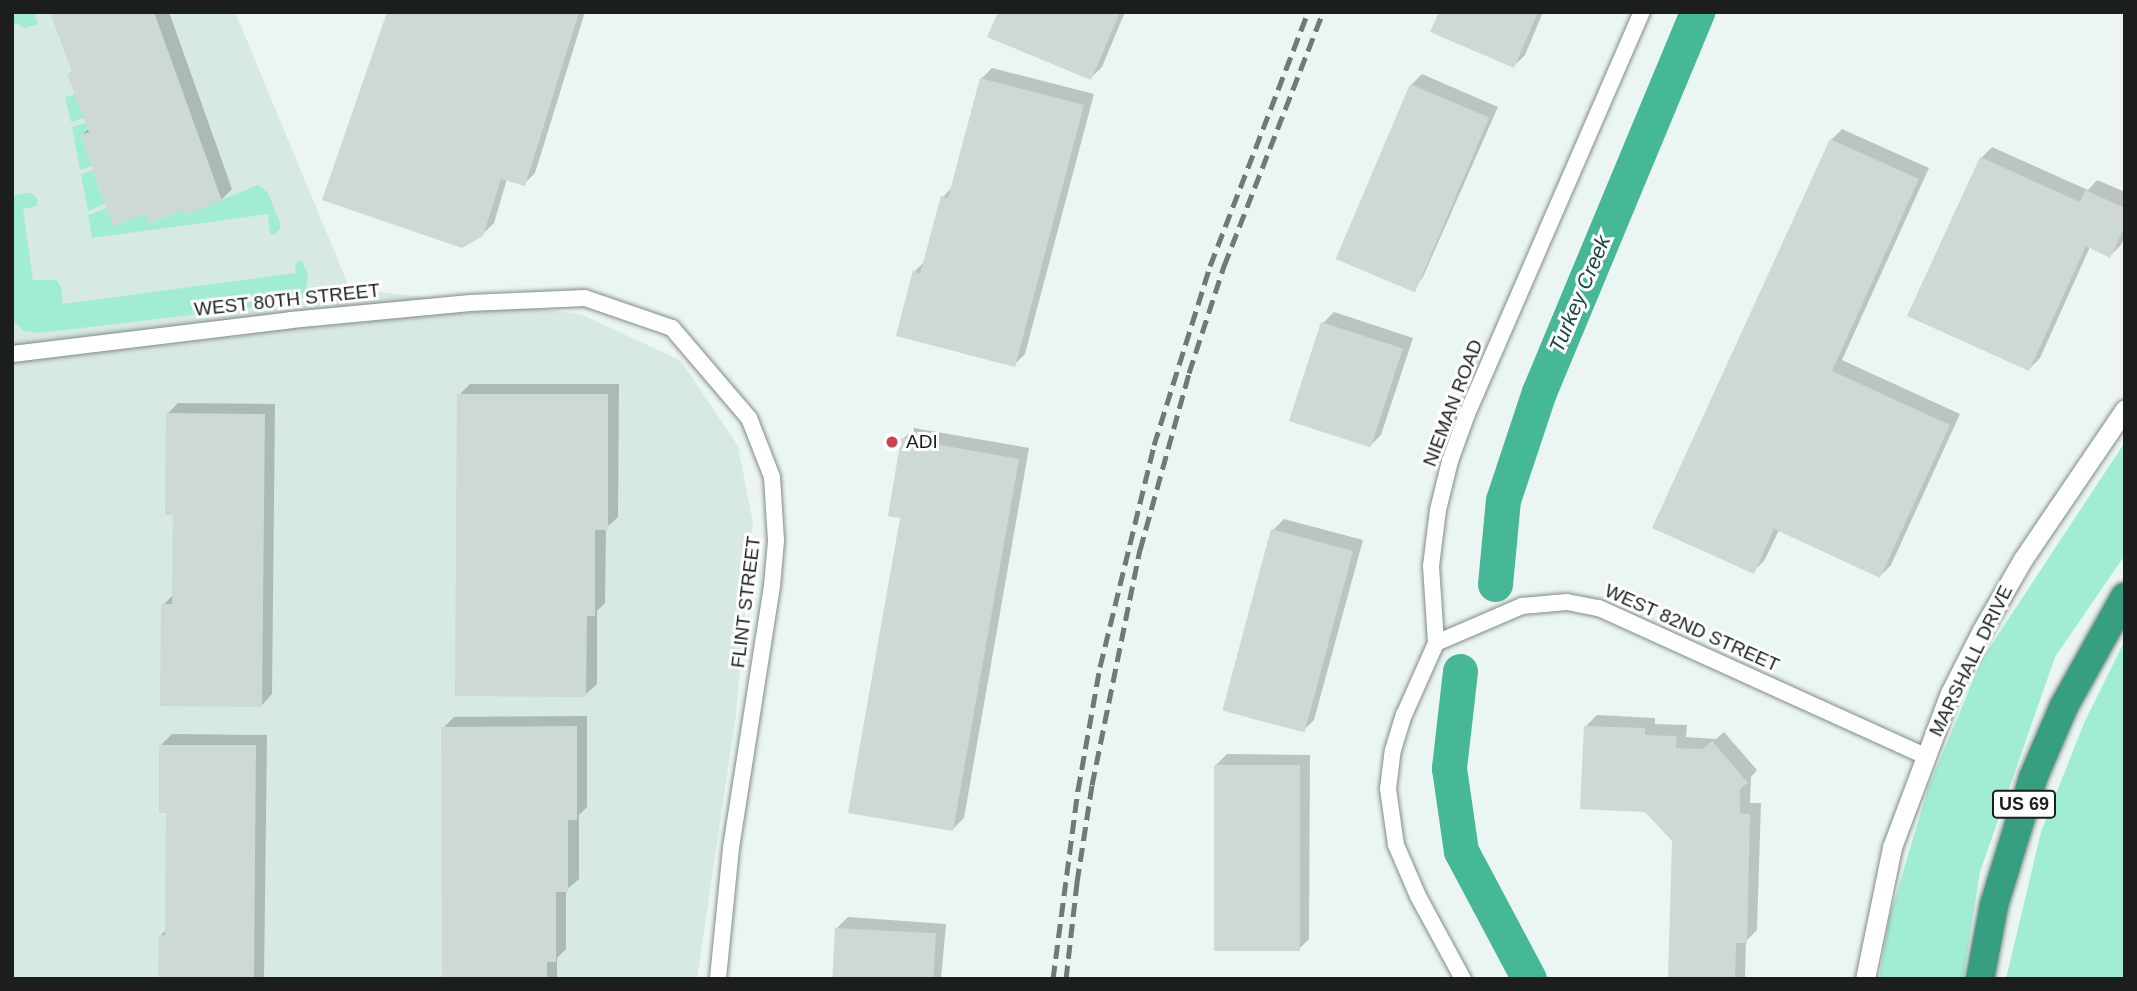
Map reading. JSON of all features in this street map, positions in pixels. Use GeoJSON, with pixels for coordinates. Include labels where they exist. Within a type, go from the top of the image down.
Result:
{"type":"FeatureCollection","features":[{"type":"Feature","properties":{"kind":"highway","name":"US 69"},"geometry":{"type":"LineString","coordinates":[[1980,979],[1994,905],[2033,778],[2064,706],[2125,597]]}},
{"type":"Feature","properties":{"kind":"street","name":"NIEMAN ROAD"},"geometry":{"type":"LineString","coordinates":[[1463,979],[1402,863],[1391,827],[1388,789],[1393,750],[1404,715],[1436,643],[1431,566],[1438,510],[1450,461],[1467,414],[1642,12]]}},
{"type":"Feature","properties":{"kind":"street","name":"FLINT STREET"},"geometry":{"type":"LineString","coordinates":[[567,299],[584,298],[672,328],[749,418],[772,477],[776,541],[772,586],[731,848],[718,979]]}},
{"type":"Feature","properties":{"kind":"street","name":"WEST 80TH STREET"},"geometry":{"type":"LineString","coordinates":[[12,354],[291,320],[470,303],[567,299]]}},
{"type":"Feature","properties":{"kind":"street","name":"MARSHALL DRIVE"},"geometry":{"type":"LineString","coordinates":[[1865,979],[1892,847],[1950,693],[2023,559],[2125,409]]}},
{"type":"Feature","properties":{"kind":"street","name":"WEST 82ND STREET"},"geometry":{"type":"LineString","coordinates":[[1436,643],[1522,606],[1567,602],[1599,608],[1925,756]]}},
{"type":"Feature","properties":{"kind":"shaded area"},"geometry":{"type":"Polygon","coordinates":[[[12,12],[235,12],[350,289],[581,314],[681,361],[738,446],[753,523],[736,715],[697,979],[12,979],[12,12]]]}},
{"type":"Feature","properties":{"kind":"green space"},"geometry":{"type":"Polygon","coordinates":[[[12,12],[35,12],[38,24],[24,28],[18,24],[12,26],[12,12]]]}},
{"type":"Feature","properties":{"kind":"green space"},"geometry":{"type":"Polygon","coordinates":[[[75,94],[84,118],[71,122],[65,97],[75,94]]]}},
{"type":"Feature","properties":{"kind":"green space"},"geometry":{"type":"Polygon","coordinates":[[[85,123],[89,132],[81,135],[92,166],[80,170],[72,127],[85,123]]]}},
{"type":"Feature","properties":{"kind":"green space"},"geometry":{"type":"Polygon","coordinates":[[[93,170],[105,204],[88,211],[81,175],[93,170]]]}},
{"type":"Feature","properties":{"kind":"green space"},"geometry":{"type":"Polygon","coordinates":[[[258,185],[268,193],[280,223],[280,229],[273,235],[270,233],[268,214],[92,238],[88,215],[107,208],[113,226],[146,213],[150,223],[182,210],[184,215],[258,185]]]}},
{"type":"Feature","properties":{"kind":"green space"},"geometry":{"type":"Polygon","coordinates":[[[32,193],[38,200],[36,206],[23,209],[33,280],[56,280],[61,287],[63,304],[296,273],[295,263],[299,261],[302,261],[308,274],[306,292],[292,303],[39,333],[24,331],[12,320],[12,196],[32,193]]]}},
{"type":"Feature","properties":{"kind":"green space"},"geometry":{"type":"Polygon","coordinates":[[[2125,442],[2125,555],[2055,657],[1980,872],[1963,979],[1879,979],[1889,919],[1928,788],[1982,659],[2125,442]]]}},
{"type":"Feature","properties":{"kind":"green space"},"geometry":{"type":"Polygon","coordinates":[[[2125,640],[2125,979],[2006,979],[2041,832],[2084,723],[2125,640]]]}},
{"type":"Feature","properties":{"kind":"building"},"geometry":{"type":"Polygon","coordinates":[[[50,12],[154,12],[222,201],[183,215],[182,210],[149,223],[146,213],[113,226],[81,135],[89,132],[67,74],[72,72],[50,12]]]}},
{"type":"Feature","properties":{"kind":"building"},"geometry":{"type":"Polygon","coordinates":[[[387,12],[579,12],[525,186],[501,179],[483,236],[462,248],[322,200],[387,12]]]}},
{"type":"Feature","properties":{"kind":"building"},"geometry":{"type":"Polygon","coordinates":[[[998,12],[1120,12],[1091,80],[987,37],[998,12]]]}},
{"type":"Feature","properties":{"kind":"building"},"geometry":{"type":"Polygon","coordinates":[[[1439,12],[1538,12],[1514,68],[1430,32],[1439,12]]]}},
{"type":"Feature","properties":{"kind":"building"},"geometry":{"type":"Polygon","coordinates":[[[980,78],[1084,105],[1015,367],[896,336],[913,270],[920,274],[941,196],[948,198],[980,78]]]}},
{"type":"Feature","properties":{"kind":"building"},"geometry":{"type":"Polygon","coordinates":[[[1410,84],[1489,118],[1415,292],[1336,259],[1410,84]]]}},
{"type":"Feature","properties":{"kind":"building"},"geometry":{"type":"Polygon","coordinates":[[[1830,139],[1919,179],[1832,371],[1950,425],[1880,578],[1774,529],[1754,574],[1652,528],[1830,139]]]}},
{"type":"Feature","properties":{"kind":"building"},"geometry":{"type":"Polygon","coordinates":[[[1980,157],[2080,202],[2085,190],[2125,208],[2125,226],[2110,258],[2086,246],[2029,371],[1907,316],[1980,157]]]}},
{"type":"Feature","properties":{"kind":"building"},"geometry":{"type":"Polygon","coordinates":[[[1321,322],[1403,349],[1371,447],[1289,421],[1321,322]]]}},
{"type":"Feature","properties":{"kind":"building"},"geometry":{"type":"Polygon","coordinates":[[[457,394],[608,394],[608,530],[595,530],[595,616],[587,616],[586,697],[455,696],[457,394]]]}},
{"type":"Feature","properties":{"kind":"building"},"geometry":{"type":"Polygon","coordinates":[[[166,413],[265,414],[262,707],[160,706],[161,604],[172,604],[173,515],[165,515],[166,413]]]}},
{"type":"Feature","properties":{"kind":"building"},"geometry":{"type":"Polygon","coordinates":[[[901,438],[1019,459],[953,831],[848,813],[900,518],[888,516],[901,438]]]}},
{"type":"Feature","properties":{"kind":"building"},"geometry":{"type":"Polygon","coordinates":[[[1271,529],[1353,551],[1304,733],[1222,711],[1271,529]]]}},
{"type":"Feature","properties":{"kind":"building"},"geometry":{"type":"Polygon","coordinates":[[[577,726],[577,820],[568,820],[568,892],[556,892],[556,962],[547,962],[547,979],[442,979],[441,727],[577,726]]]}},
{"type":"Feature","properties":{"kind":"building"},"geometry":{"type":"Polygon","coordinates":[[[1584,726],[1645,728],[1645,735],[1677,736],[1676,748],[1703,749],[1712,741],[1748,783],[1740,789],[1740,813],[1750,814],[1747,943],[1736,943],[1735,979],[1668,979],[1672,841],[1645,812],[1580,809],[1584,726]]]}},
{"type":"Feature","properties":{"kind":"building"},"geometry":{"type":"Polygon","coordinates":[[[159,745],[256,745],[254,979],[158,979],[159,935],[165,935],[166,813],[159,813],[159,745]]]}},
{"type":"Feature","properties":{"kind":"building"},"geometry":{"type":"Polygon","coordinates":[[[1214,765],[1300,765],[1300,951],[1214,951],[1214,765]]]}},
{"type":"Feature","properties":{"kind":"building"},"geometry":{"type":"Polygon","coordinates":[[[835,928],[936,933],[933,979],[832,979],[835,928]]]}},
{"type":"Feature","properties":{"kind":"waterway","name":"Turkey Creek"},"geometry":{"type":"LineString","coordinates":[[1495,584],[1503,500],[1539,392],[1697,12]]}},
{"type":"Feature","properties":{"kind":"waterway","name":"Turkey Creek"},"geometry":{"type":"LineString","coordinates":[[1460,671],[1449,768],[1461,851],[1529,979]]}},
{"type":"Feature","properties":{"kind":"railway"},"geometry":{"type":"LineString","coordinates":[[1053,979],[1078,790],[1100,667],[1154,445],[1210,266],[1308,12]]}},
{"type":"Feature","properties":{"kind":"railway"},"geometry":{"type":"LineString","coordinates":[[1066,979],[1092,785],[1140,550],[1189,373],[1224,266],[1323,12]]}},
{"type":"Feature","properties":{"kind":"place","name":"ADI"},"geometry":{"type":"Point","coordinates":[892,442]}}]}
